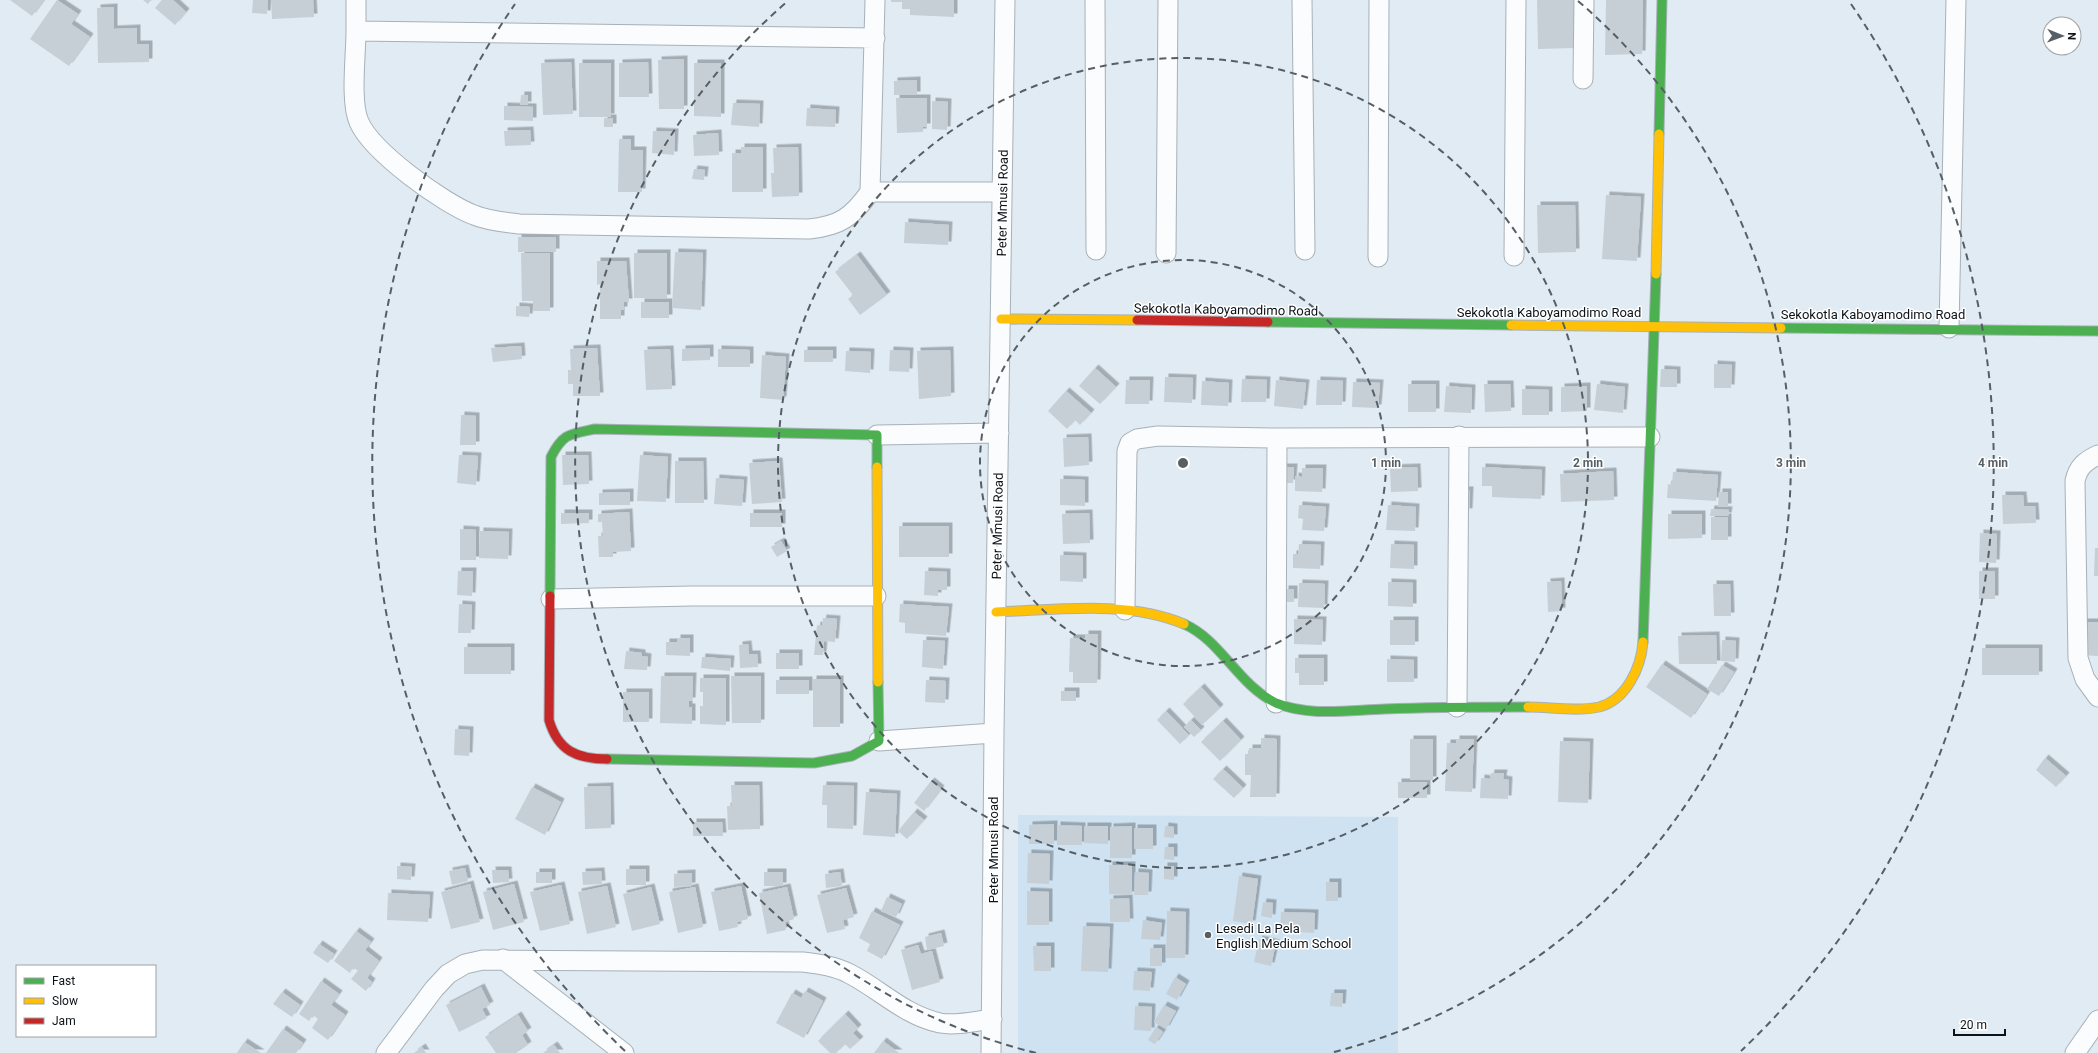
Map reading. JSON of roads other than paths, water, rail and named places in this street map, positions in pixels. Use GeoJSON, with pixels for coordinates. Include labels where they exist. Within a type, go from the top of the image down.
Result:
{"type":"FeatureCollection","features":[{"type":"Feature","properties":{"kind":"street"},"geometry":{"type":"LineString","coordinates":[[356,0],[355,105],[359,122],[366,134],[390,160],[450,202],[475,216],[518,224],[809,229],[828,227],[838,223],[860,205],[870,192],[875,0]]}},
{"type":"Feature","properties":{"kind":"street","name":"Peter Mmusi Road"},"geometry":{"type":"LineString","coordinates":[[992,1053],[994,733],[1005,0]]}},
{"type":"Feature","properties":{"kind":"street"},"geometry":{"type":"LineString","coordinates":[[1095,0],[1096,250]]}},
{"type":"Feature","properties":{"kind":"street"},"geometry":{"type":"LineString","coordinates":[[1166,253],[1168,0]]}},
{"type":"Feature","properties":{"kind":"street"},"geometry":{"type":"LineString","coordinates":[[1302,0],[1305,250]]}},
{"type":"Feature","properties":{"kind":"street"},"geometry":{"type":"LineString","coordinates":[[1378,257],[1379,0]]}},
{"type":"Feature","properties":{"kind":"street"},"geometry":{"type":"LineString","coordinates":[[1514,256],[1516,0]]}},
{"type":"Feature","properties":{"kind":"street"},"geometry":{"type":"LineString","coordinates":[[1583,79],[1584,0]]}},
{"type":"Feature","properties":{"kind":"street"},"geometry":{"type":"LineString","coordinates":[[996,612],[1125,610],[1172,619],[1193,629],[1212,643],[1251,686],[1276,703],[1305,710],[1457,707],[1599,707],[1622,695],[1630,685],[1641,660],[1643,644],[1655,326],[1662,0]]}},
{"type":"Feature","properties":{"kind":"street"},"geometry":{"type":"LineString","coordinates":[[1949,328],[1956,0]]}},
{"type":"Feature","properties":{"kind":"street"},"geometry":{"type":"LineString","coordinates":[[356,32],[875,38]]}},
{"type":"Feature","properties":{"kind":"street"},"geometry":{"type":"LineString","coordinates":[[870,192],[1002,192]]}},
{"type":"Feature","properties":{"kind":"street","name":"Sekokotla Kaboyamodimo Road"},"geometry":{"type":"LineString","coordinates":[[1001,319],[1949,328],[2098,331]]}},
{"type":"Feature","properties":{"kind":"street"},"geometry":{"type":"LineString","coordinates":[[994,733],[879,741],[866,751],[850,758],[821,762],[588,759],[566,749],[558,741],[551,730],[549,720],[551,457],[559,441],[574,434],[595,429],[877,435],[999,433]]}},
{"type":"Feature","properties":{"kind":"street"},"geometry":{"type":"LineString","coordinates":[[877,435],[876,596],[879,741]]}},
{"type":"Feature","properties":{"kind":"street"},"geometry":{"type":"LineString","coordinates":[[1125,610],[1127,451],[1130,443],[1137,439],[1158,436],[1276,438],[1459,436],[1650,437]]}},
{"type":"Feature","properties":{"kind":"street"},"geometry":{"type":"LineString","coordinates":[[1457,707],[1459,436]]}},
{"type":"Feature","properties":{"kind":"street"},"geometry":{"type":"LineString","coordinates":[[1276,438],[1276,703]]}},
{"type":"Feature","properties":{"kind":"street"},"geometry":{"type":"LineString","coordinates":[[2098,455],[2084,463],[2078,471],[2075,481],[2078,658],[2085,680],[2098,697]]}},
{"type":"Feature","properties":{"kind":"street"},"geometry":{"type":"LineString","coordinates":[[551,599],[876,596]]}},
{"type":"Feature","properties":{"kind":"street"},"geometry":{"type":"LineString","coordinates":[[503,959],[624,1053]]}},
{"type":"Feature","properties":{"kind":"street"},"geometry":{"type":"LineString","coordinates":[[386,1053],[434,989],[448,974],[465,964],[483,960],[803,962],[836,968],[851,974],[902,1009],[923,1018],[942,1023],[992,1019]]}},
{"type":"Feature","properties":{"kind":"street"},"geometry":{"type":"LineString","coordinates":[[2076,1053],[2098,1020]]}},
{"type":"Feature","properties":{"kind":"place","name":"Lesedi La Pela English Medium School"},"geometry":{"type":"Point","coordinates":[1208,935]}}]}
